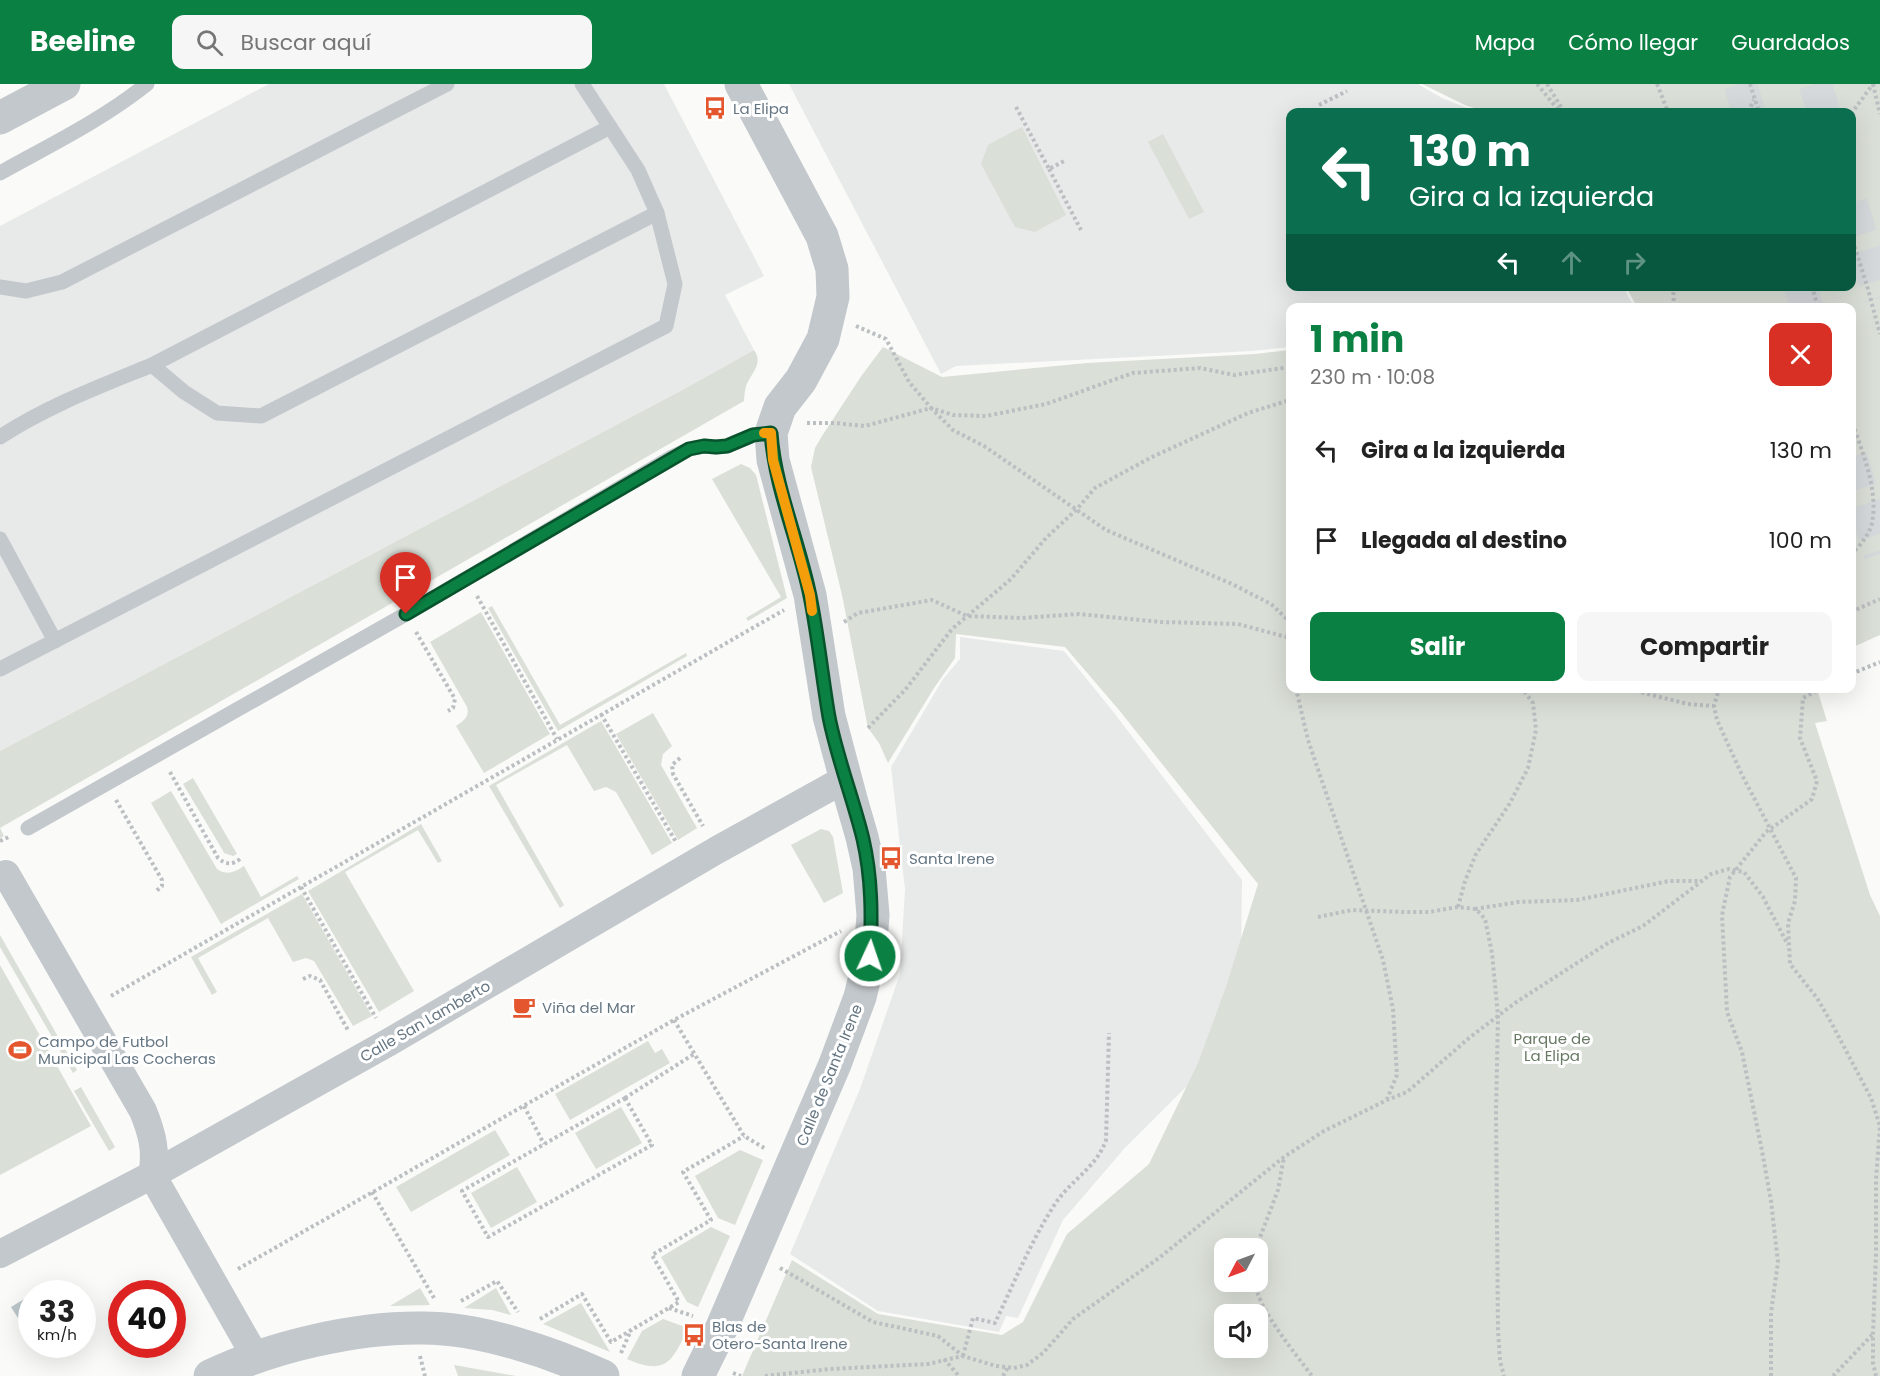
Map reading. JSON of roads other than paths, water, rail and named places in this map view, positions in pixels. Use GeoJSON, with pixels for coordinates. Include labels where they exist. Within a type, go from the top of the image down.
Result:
{"type":"FeatureCollection","features":[{"type":"Feature","properties":{"kind":"street"},"geometry":{"type":"LineString","coordinates":[[0,117],[64,84]]}},
{"type":"Feature","properties":{"kind":"street"},"geometry":{"type":"LineString","coordinates":[[741,84],[822,237],[832,269],[833,297],[823,339],[801,380],[775,420]]}},
{"type":"Feature","properties":{"kind":"street","name":"Calle de Santa Irene"},"geometry":{"type":"LineString","coordinates":[[698,1376],[722,1327],[835,1064],[860,997],[870,956],[873,915],[867,857],[829,716],[810,595],[773,460],[775,420]]}},
{"type":"Feature","properties":{"kind":"street","name":"Calle San Lamberto"},"geometry":{"type":"LineString","coordinates":[[0,1254],[152,1175],[356,1045],[690,866],[845,779]]}},
{"type":"Feature","properties":{"kind":"street"},"geometry":{"type":"LineString","coordinates":[[6,874],[143,1112],[151,1130],[155,1150],[152,1175],[255,1356]]}},
{"type":"Feature","properties":{"kind":"street"},"geometry":{"type":"LineString","coordinates":[[210,1376],[255,1356],[381,1330],[424,1328],[474,1334],[517,1344],[575,1363],[603,1376]]}},
{"type":"Feature","properties":{"kind":"lane"},"geometry":{"type":"LineString","coordinates":[[0,173],[99,119],[147,84]]}},
{"type":"Feature","properties":{"kind":"lane"},"geometry":{"type":"LineString","coordinates":[[0,286],[26,291],[63,282],[447,84]]}},
{"type":"Feature","properties":{"kind":"lane"},"geometry":{"type":"LineString","coordinates":[[0,669],[666,326],[675,284],[657,213],[638,170],[582,84]]}},
{"type":"Feature","properties":{"kind":"lane"},"geometry":{"type":"LineString","coordinates":[[0,437],[20,424],[75,397],[152,365],[610,127]]}},
{"type":"Feature","properties":{"kind":"lane"},"geometry":{"type":"LineString","coordinates":[[152,365],[184,392],[217,412],[261,416],[657,213]]}},
{"type":"Feature","properties":{"kind":"lane"},"geometry":{"type":"LineString","coordinates":[[28,828],[406,614],[689,449],[704,446],[727,446],[753,435],[775,420]]}},
{"type":"Feature","properties":{"kind":"lane"},"geometry":{"type":"LineString","coordinates":[[0,538],[5,560],[55,641]]}},
{"type":"Feature","properties":{"kind":"tunnel"},"geometry":{"type":"LineString","coordinates":[[1740,84],[1748,108]]}},
{"type":"Feature","properties":{"kind":"tunnel"},"geometry":{"type":"LineString","coordinates":[[1815,84],[1823,108]]}},
{"type":"Feature","properties":{"kind":"tunnel"},"geometry":{"type":"LineString","coordinates":[[1856,219],[1880,298]]}},
{"type":"Feature","properties":{"kind":"tunnel"},"geometry":{"type":"LineString","coordinates":[[1802,291],[1805,303]]}},
{"type":"Feature","properties":{"kind":"tunnel"},"geometry":{"type":"LineString","coordinates":[[1856,474],[1880,554]]}},
{"type":"Feature","properties":{"kind":"place","name":"La Elipa"},"geometry":{"type":"Point","coordinates":[715,108]}},
{"type":"Feature","properties":{"kind":"place","name":"Santa Irene"},"geometry":{"type":"Point","coordinates":[891,858]}},
{"type":"Feature","properties":{"kind":"place","name":"Viña del Mar"},"geometry":{"type":"Point","coordinates":[524,1007]}},
{"type":"Feature","properties":{"kind":"place","name":"Campo de Futbol Municipal Las Cocheras"},"geometry":{"type":"Point","coordinates":[20,1050]}},
{"type":"Feature","properties":{"kind":"place","name":"Blas de Otero-Santa Irene"},"geometry":{"type":"Point","coordinates":[694,1335]}},
{"type":"Feature","properties":{"kind":"park label","name":"Parque de La Elipa"},"geometry":{"type":"Point","coordinates":[1552,1046]}}]}
